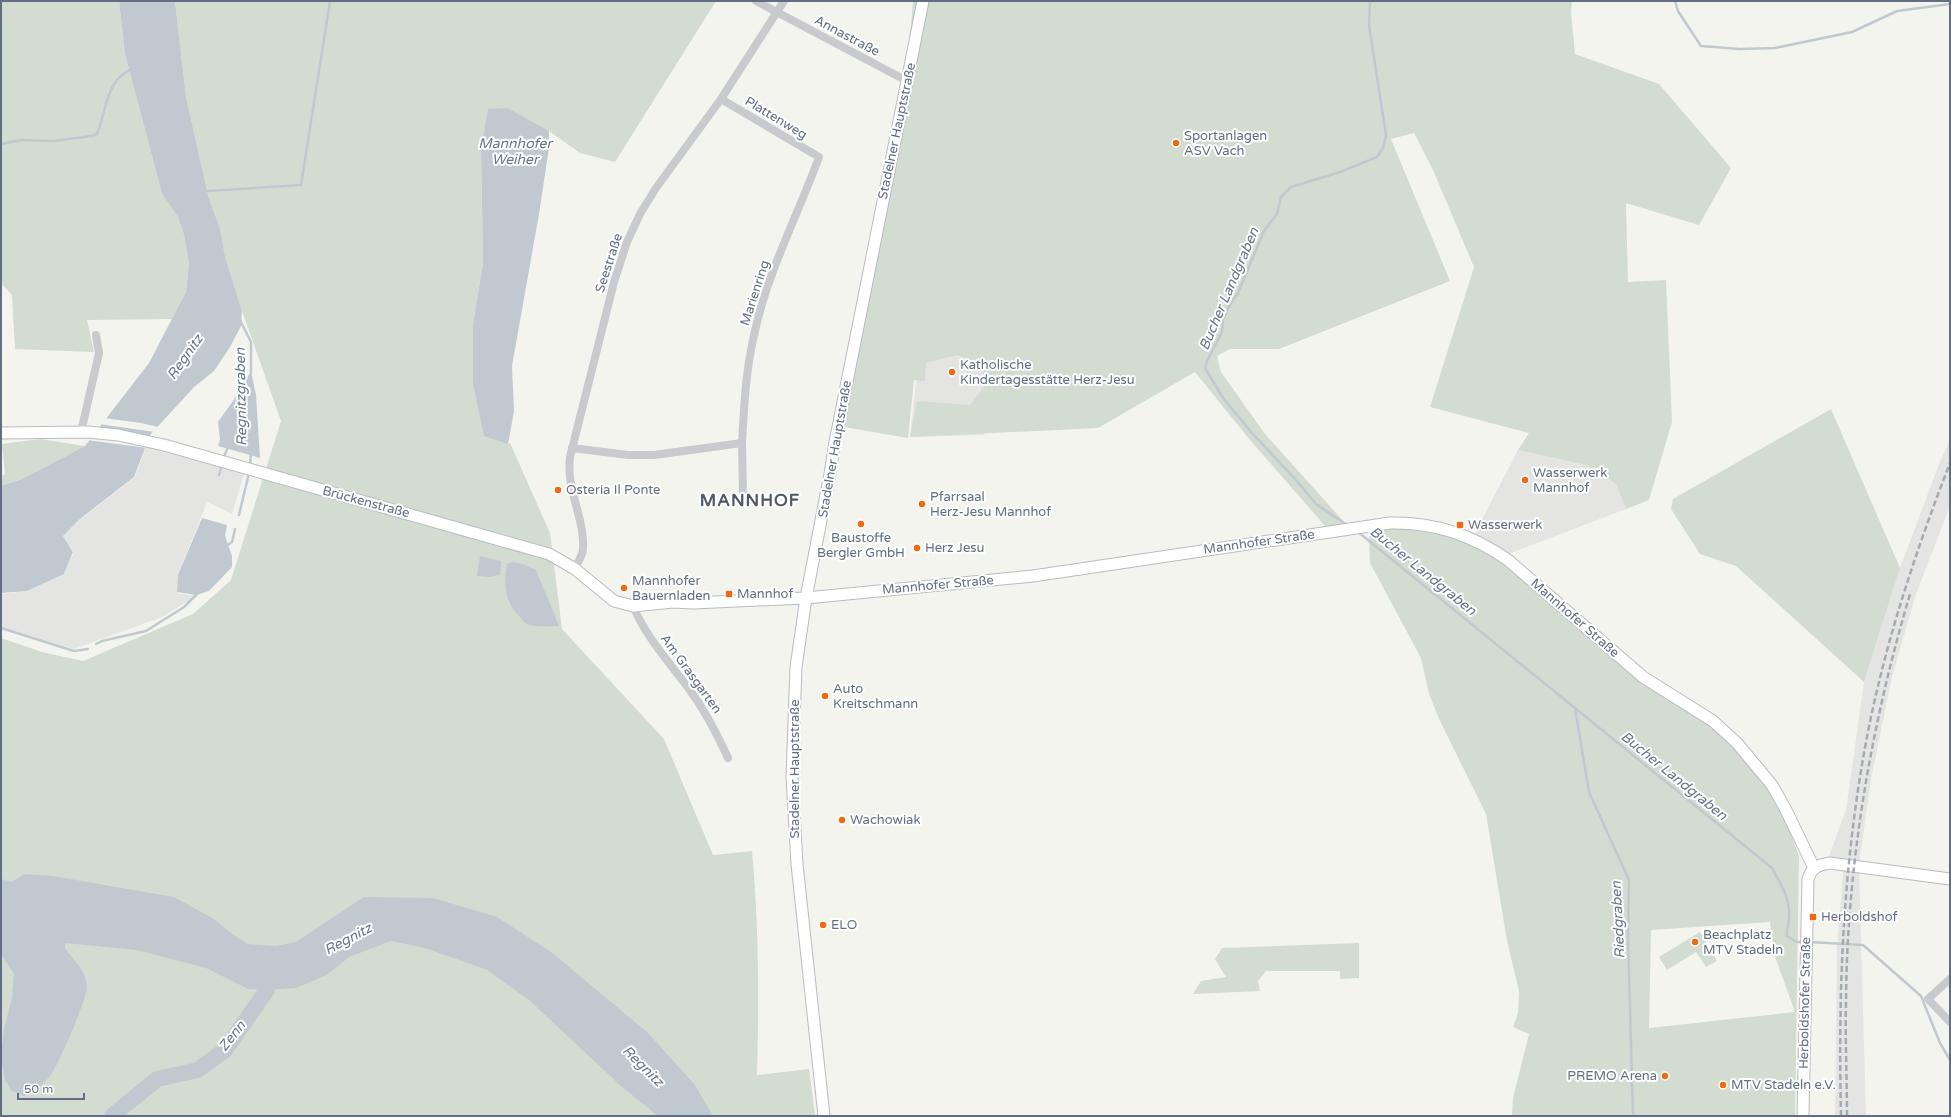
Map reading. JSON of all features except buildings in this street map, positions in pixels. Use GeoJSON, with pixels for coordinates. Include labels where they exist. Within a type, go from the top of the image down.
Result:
{"type":"FeatureCollection","features":[{"type":"Feature","properties":{"kind":"main road","name":"Stadelner Hauptstraße"},"geometry":{"type":"LineString","coordinates":[[824,1116],[797,864],[792,777],[796,667],[806,598],[835,442],[923,1]]}},
{"type":"Feature","properties":{"kind":"main road"},"geometry":{"type":"LineString","coordinates":[[1,433],[85,432]]}},
{"type":"Feature","properties":{"kind":"main road","name":"Brückenstraße"},"geometry":{"type":"LineString","coordinates":[[85,432],[118,435],[154,443],[522,546],[549,554],[574,569]]}},
{"type":"Feature","properties":{"kind":"main road","name":"Mannhofer Straße"},"geometry":{"type":"LineString","coordinates":[[574,569],[614,601],[633,606],[673,602],[693,603],[806,598],[1033,576],[1342,530],[1410,522],[1446,529],[1464,535],[1491,548],[1508,560],[1643,677],[1713,721],[1737,743],[1772,785],[1786,810],[1814,868]]}},
{"type":"Feature","properties":{"kind":"main road"},"geometry":{"type":"LineString","coordinates":[[1814,868],[1824,864],[1834,863],[1950,879]]}},
{"type":"Feature","properties":{"kind":"main road","name":"Herboldshofer Straße"},"geometry":{"type":"LineString","coordinates":[[1803,1116],[1805,947],[1808,879],[1814,868]]}},
{"type":"Feature","properties":{"kind":"street","name":"Annastraße"},"geometry":{"type":"LineString","coordinates":[[756,1],[777,14],[833,41],[907,81]]}},
{"type":"Feature","properties":{"kind":"street","name":"Seestraße"},"geometry":{"type":"LineString","coordinates":[[574,569],[584,550],[568,470],[572,448],[614,282],[627,242],[640,214],[656,188],[722,99],[784,1]]}},
{"type":"Feature","properties":{"kind":"street","name":"Plattenweg"},"geometry":{"type":"LineString","coordinates":[[722,99],[819,157]]}},
{"type":"Feature","properties":{"kind":"street","name":"Marienring"},"geometry":{"type":"LineString","coordinates":[[743,496],[742,443],[744,394],[755,330],[770,282],[819,157]]}},
{"type":"Feature","properties":{"kind":"street"},"geometry":{"type":"LineString","coordinates":[[85,432],[99,353],[96,335]]}},
{"type":"Feature","properties":{"kind":"street"},"geometry":{"type":"LineString","coordinates":[[572,448],[628,455],[654,455],[742,443]]}},
{"type":"Feature","properties":{"kind":"street","name":"Am Grasgarten"},"geometry":{"type":"LineString","coordinates":[[633,606],[640,621],[656,647],[690,690],[709,719],[728,758]]}},
{"type":"Feature","properties":{"kind":"street"},"geometry":{"type":"LineString","coordinates":[[1950,979],[1928,1000],[1950,1022]]}},
{"type":"Feature","properties":{"kind":"shaded area"},"geometry":{"type":"Polygon","coordinates":[[[1,1],[119,1],[125,54],[162,194],[178,217],[184,235],[189,264],[186,292],[173,319],[87,320],[94,352],[15,349],[12,295],[1,283],[1,1]]]}},
{"type":"Feature","properties":{"kind":"shaded area"},"geometry":{"type":"Polygon","coordinates":[[[175,1],[716,1],[615,162],[580,153],[549,131],[481,151],[483,263],[473,324],[508,444],[510,443],[550,533],[562,629],[664,739],[713,855],[752,851],[758,963],[757,1075],[809,1069],[815,1116],[1,1116],[1,954],[8,963],[1,938],[1,638],[42,652],[83,661],[193,614],[231,580],[281,421],[242,311],[225,256],[220,228],[209,199],[186,97],[175,1]]]}},
{"type":"Feature","properties":{"kind":"shaded area"},"geometry":{"type":"Polygon","coordinates":[[[913,1],[1572,1],[1571,13],[1575,54],[1659,84],[1731,168],[1699,225],[1626,203],[1628,282],[1666,280],[1672,422],[1649,500],[1626,509],[1616,484],[1586,465],[1518,450],[1529,433],[1430,407],[1474,267],[1433,170],[1414,133],[1391,139],[1450,281],[1279,349],[1230,349],[1217,356],[1221,372],[1265,434],[1346,524],[1326,527],[1250,440],[1195,372],[1098,428],[910,437],[917,401],[970,405],[986,384],[982,370],[958,355],[926,363],[925,381],[914,380],[908,438],[838,426],[906,84],[913,1]]]}},
{"type":"Feature","properties":{"kind":"shaded area","name":"Katholische Kindertagesstätte Herz-Jesu"},"geometry":{"type":"Polygon","coordinates":[[[921,336],[989,364],[984,435],[910,437],[921,336]]]}},
{"type":"Feature","properties":{"kind":"shaded area"},"geometry":{"type":"Polygon","coordinates":[[[1831,409],[1900,568],[1864,682],[1736,566],[1700,554],[1671,509],[1673,499],[1831,409]]]}},
{"type":"Feature","properties":{"kind":"shaded area"},"geometry":{"type":"Polygon","coordinates":[[[40,439],[85,446],[22,479],[1,486],[1,476],[5,474],[2,444],[40,439]]]}},
{"type":"Feature","properties":{"kind":"shaded area"},"geometry":{"type":"Polygon","coordinates":[[[1950,440],[1950,506],[1916,594],[1892,677],[1871,780],[1859,864],[1866,1116],[1835,1116],[1837,947],[1844,860],[1829,856],[1846,810],[1864,682],[1900,568],[1939,464],[1950,440]]]}},
{"type":"Feature","properties":{"kind":"shaded area"},"geometry":{"type":"Polygon","coordinates":[[[146,447],[244,474],[232,514],[207,502],[178,575],[177,593],[196,596],[162,617],[74,649],[1,627],[1,594],[27,591],[64,574],[74,552],[63,536],[81,519],[135,477],[146,447]]]}},
{"type":"Feature","properties":{"kind":"shaded area"},"geometry":{"type":"Polygon","coordinates":[[[1518,450],[1586,465],[1616,484],[1626,509],[1506,555],[1474,535],[1518,450]]]}},
{"type":"Feature","properties":{"kind":"shaded area"},"geometry":{"type":"Polygon","coordinates":[[[1393,528],[1418,528],[1467,534],[1490,542],[1629,664],[1705,715],[1773,785],[1799,856],[1795,1116],[1512,1116],[1513,1098],[1529,1034],[1513,1027],[1518,1013],[1519,991],[1507,941],[1486,814],[1439,719],[1429,694],[1421,658],[1370,563],[1369,534],[1393,528]],[[1770,922],[1651,930],[1649,1028],[1795,1012],[1774,954],[1770,922]]]}},
{"type":"Feature","properties":{"kind":"shaded area","name":"Beachplatz MTV Stadeln"},"geometry":{"type":"Polygon","coordinates":[[[1700,932],[1717,961],[1706,967],[1696,952],[1667,970],[1659,957],[1700,932]]]}},
{"type":"Feature","properties":{"kind":"shaded area"},"geometry":{"type":"Polygon","coordinates":[[[1359,943],[1359,978],[1340,979],[1340,971],[1266,971],[1258,981],[1260,991],[1193,994],[1201,981],[1226,977],[1215,959],[1222,948],[1359,943]]]}},
{"type":"Feature","properties":{"kind":"water","name":"Regnitz"},"geometry":{"type":"Polygon","coordinates":[[[119,1],[175,1],[186,97],[209,199],[220,228],[225,256],[242,311],[241,326],[230,347],[214,371],[194,387],[150,435],[134,477],[80,519],[63,536],[73,552],[64,574],[27,591],[1,593],[1,486],[22,479],[85,446],[149,363],[186,292],[189,264],[184,235],[178,217],[162,194],[125,54],[119,1]]]}},
{"type":"Feature","properties":{"kind":"water","name":"Mannhofer Weiher"},"geometry":{"type":"Polygon","coordinates":[[[507,108],[549,131],[549,148],[539,214],[512,366],[514,411],[508,444],[484,436],[473,383],[473,324],[483,263],[481,151],[488,109],[507,108]]]}},
{"type":"Feature","properties":{"kind":"water"},"geometry":{"type":"Polygon","coordinates":[[[251,371],[256,395],[260,458],[218,446],[220,440],[218,422],[235,398],[251,371]]]}},
{"type":"Feature","properties":{"kind":"water"},"geometry":{"type":"Polygon","coordinates":[[[202,518],[227,525],[225,536],[232,556],[232,567],[209,591],[196,595],[177,592],[178,575],[202,518]]]}},
{"type":"Feature","properties":{"kind":"water"},"geometry":{"type":"Polygon","coordinates":[[[480,556],[501,561],[500,575],[489,577],[477,576],[480,556]]]}},
{"type":"Feature","properties":{"kind":"water"},"geometry":{"type":"Polygon","coordinates":[[[512,562],[523,564],[536,570],[559,626],[529,625],[525,623],[514,611],[508,598],[505,585],[507,564],[512,562]]]}},
{"type":"Feature","properties":{"kind":"water","name":"Regnitz"},"geometry":{"type":"Polygon","coordinates":[[[24,874],[53,876],[174,897],[214,919],[232,934],[248,944],[276,946],[296,942],[364,897],[433,898],[497,917],[551,952],[648,1033],[695,1085],[713,1116],[658,1116],[621,1086],[529,1000],[487,970],[425,948],[391,941],[349,957],[327,975],[296,988],[267,990],[248,989],[206,968],[137,950],[65,943],[65,948],[85,976],[87,987],[86,994],[72,1032],[51,1075],[39,1087],[24,1096],[12,1091],[5,1080],[1,1057],[4,1029],[12,998],[14,974],[1,954],[1,879],[12,882],[24,874]]]}},
{"type":"Feature","properties":{"kind":"pier"},"geometry":{"type":"Polygon","coordinates":[[[104,418],[159,427],[155,432],[99,424],[104,418]]]}},
{"type":"Feature","properties":{"kind":"pier"},"geometry":{"type":"Polygon","coordinates":[[[97,427],[151,436],[147,448],[87,440],[97,427]]]}},
{"type":"Feature","properties":{"kind":"waterway"},"geometry":{"type":"LineString","coordinates":[[208,191],[301,185],[330,1]]}},
{"type":"Feature","properties":{"kind":"waterway","name":"Bucher Landgraben"},"geometry":{"type":"LineString","coordinates":[[1347,525],[1316,504],[1296,480],[1252,433],[1223,398],[1205,368],[1222,332],[1223,320],[1229,306],[1238,293],[1264,231],[1277,214],[1281,197],[1291,187],[1340,172],[1377,157],[1383,148],[1386,135],[1369,25],[1370,1]]}},
{"type":"Feature","properties":{"kind":"waterway"},"geometry":{"type":"LineString","coordinates":[[1675,1],[1678,11],[1701,46],[1740,49],[1775,48],[1852,32],[1897,11],[1950,4]]}},
{"type":"Feature","properties":{"kind":"waterway"},"geometry":{"type":"LineString","coordinates":[[1,144],[21,140],[53,141],[97,134],[111,89],[116,81],[131,69]]}},
{"type":"Feature","properties":{"kind":"waterway","name":"Regnitzgraben"},"geometry":{"type":"LineString","coordinates":[[240,320],[251,342],[251,374]]}},
{"type":"Feature","properties":{"kind":"waterway"},"geometry":{"type":"LineString","coordinates":[[223,459],[228,447]]}},
{"type":"Feature","properties":{"kind":"waterway","name":"Regnitzgraben"},"geometry":{"type":"LineString","coordinates":[[250,466],[251,453]]}},
{"type":"Feature","properties":{"kind":"waterway"},"geometry":{"type":"LineString","coordinates":[[219,475],[222,464]]}},
{"type":"Feature","properties":{"kind":"waterway","name":"Regnitzgraben"},"geometry":{"type":"LineString","coordinates":[[239,515],[249,473]]}},
{"type":"Feature","properties":{"kind":"waterway","name":"Regnitzgraben"},"geometry":{"type":"LineString","coordinates":[[225,547],[232,542],[235,529]]}},
{"type":"Feature","properties":{"kind":"waterway","name":"Bucher Landgraben"},"geometry":{"type":"LineString","coordinates":[[1358,532],[1772,868],[1787,898],[1789,911],[1787,936],[1797,942],[1804,942]]}},
{"type":"Feature","properties":{"kind":"waterway","name":"Regnitzgraben"},"geometry":{"type":"LineString","coordinates":[[96,644],[102,641],[146,631],[184,607],[198,593]]}},
{"type":"Feature","properties":{"kind":"waterway","name":"Regnitzgraben"},"geometry":{"type":"LineString","coordinates":[[1,628],[74,651],[88,649]]}},
{"type":"Feature","properties":{"kind":"waterway","name":"Riedgraben"},"geometry":{"type":"LineString","coordinates":[[1575,708],[1589,792],[1629,880],[1628,937],[1633,1116]]}},
{"type":"Feature","properties":{"kind":"waterway","name":"Bucher Landgraben"},"geometry":{"type":"LineString","coordinates":[[1809,942],[1863,945],[1921,996],[1940,1043],[1950,1060]]}},
{"type":"Feature","properties":{"kind":"waterway","name":"Zenn"},"geometry":{"type":"LineString","coordinates":[[112,1116],[157,1079],[198,1070],[225,1050],[267,990],[271,972]]}},
{"type":"Feature","properties":{"kind":"railway"},"geometry":{"type":"LineString","coordinates":[[1841,1116],[1840,1022],[1844,928],[1847,882],[1858,789],[1873,706],[1891,635],[1925,531],[1950,463]]}},
{"type":"Feature","properties":{"kind":"railway"},"geometry":{"type":"LineString","coordinates":[[1847,1116],[1847,950],[1856,847],[1873,744],[1896,643],[1910,594]]}},
{"type":"Feature","properties":{"kind":"place","name":"Sportanlagen ASV Vach"},"geometry":{"type":"Point","coordinates":[1176,143]}},
{"type":"Feature","properties":{"kind":"place","name":"Katholische Kindertagesstätte Herz-Jesu"},"geometry":{"type":"Point","coordinates":[952,372]}},
{"type":"Feature","properties":{"kind":"place","name":"Wasserwerk Mannhof"},"geometry":{"type":"Point","coordinates":[1525,480]}},
{"type":"Feature","properties":{"kind":"place","name":"Osteria Il Ponte"},"geometry":{"type":"Point","coordinates":[558,490]}},
{"type":"Feature","properties":{"kind":"place","name":"Pfarrsaal Herz-Jesu Mannhof"},"geometry":{"type":"Point","coordinates":[922,504]}},
{"type":"Feature","properties":{"kind":"place","name":"Baustoffe Bergler GmbH"},"geometry":{"type":"Point","coordinates":[861,524]}},
{"type":"Feature","properties":{"kind":"place","name":"Wasserwerk"},"geometry":{"type":"Point","coordinates":[1460,525]}},
{"type":"Feature","properties":{"kind":"place","name":"Herz Jesu"},"geometry":{"type":"Point","coordinates":[917,548]}},
{"type":"Feature","properties":{"kind":"place","name":"Mannhofer Bauernladen"},"geometry":{"type":"Point","coordinates":[624,588]}},
{"type":"Feature","properties":{"kind":"place","name":"Mannhof"},"geometry":{"type":"Point","coordinates":[729,594]}},
{"type":"Feature","properties":{"kind":"place","name":"Auto Kreitschmann"},"geometry":{"type":"Point","coordinates":[825,696]}},
{"type":"Feature","properties":{"kind":"place","name":"Wachowiak"},"geometry":{"type":"Point","coordinates":[842,820]}},
{"type":"Feature","properties":{"kind":"place","name":"Herboldshof"},"geometry":{"type":"Point","coordinates":[1813,917]}},
{"type":"Feature","properties":{"kind":"place","name":"ELO"},"geometry":{"type":"Point","coordinates":[823,925]}},
{"type":"Feature","properties":{"kind":"place","name":"Beachplatz MTV Stadeln"},"geometry":{"type":"Point","coordinates":[1695,942]}},
{"type":"Feature","properties":{"kind":"place","name":"PREMO Arena"},"geometry":{"type":"Point","coordinates":[1665,1076]}},
{"type":"Feature","properties":{"kind":"place","name":"MTV Stadeln e.V."},"geometry":{"type":"Point","coordinates":[1723,1085]}},
{"type":"Feature","properties":{"kind":"district","name":"MANNHOF"},"geometry":{"type":"Point","coordinates":[750,500]}}]}
